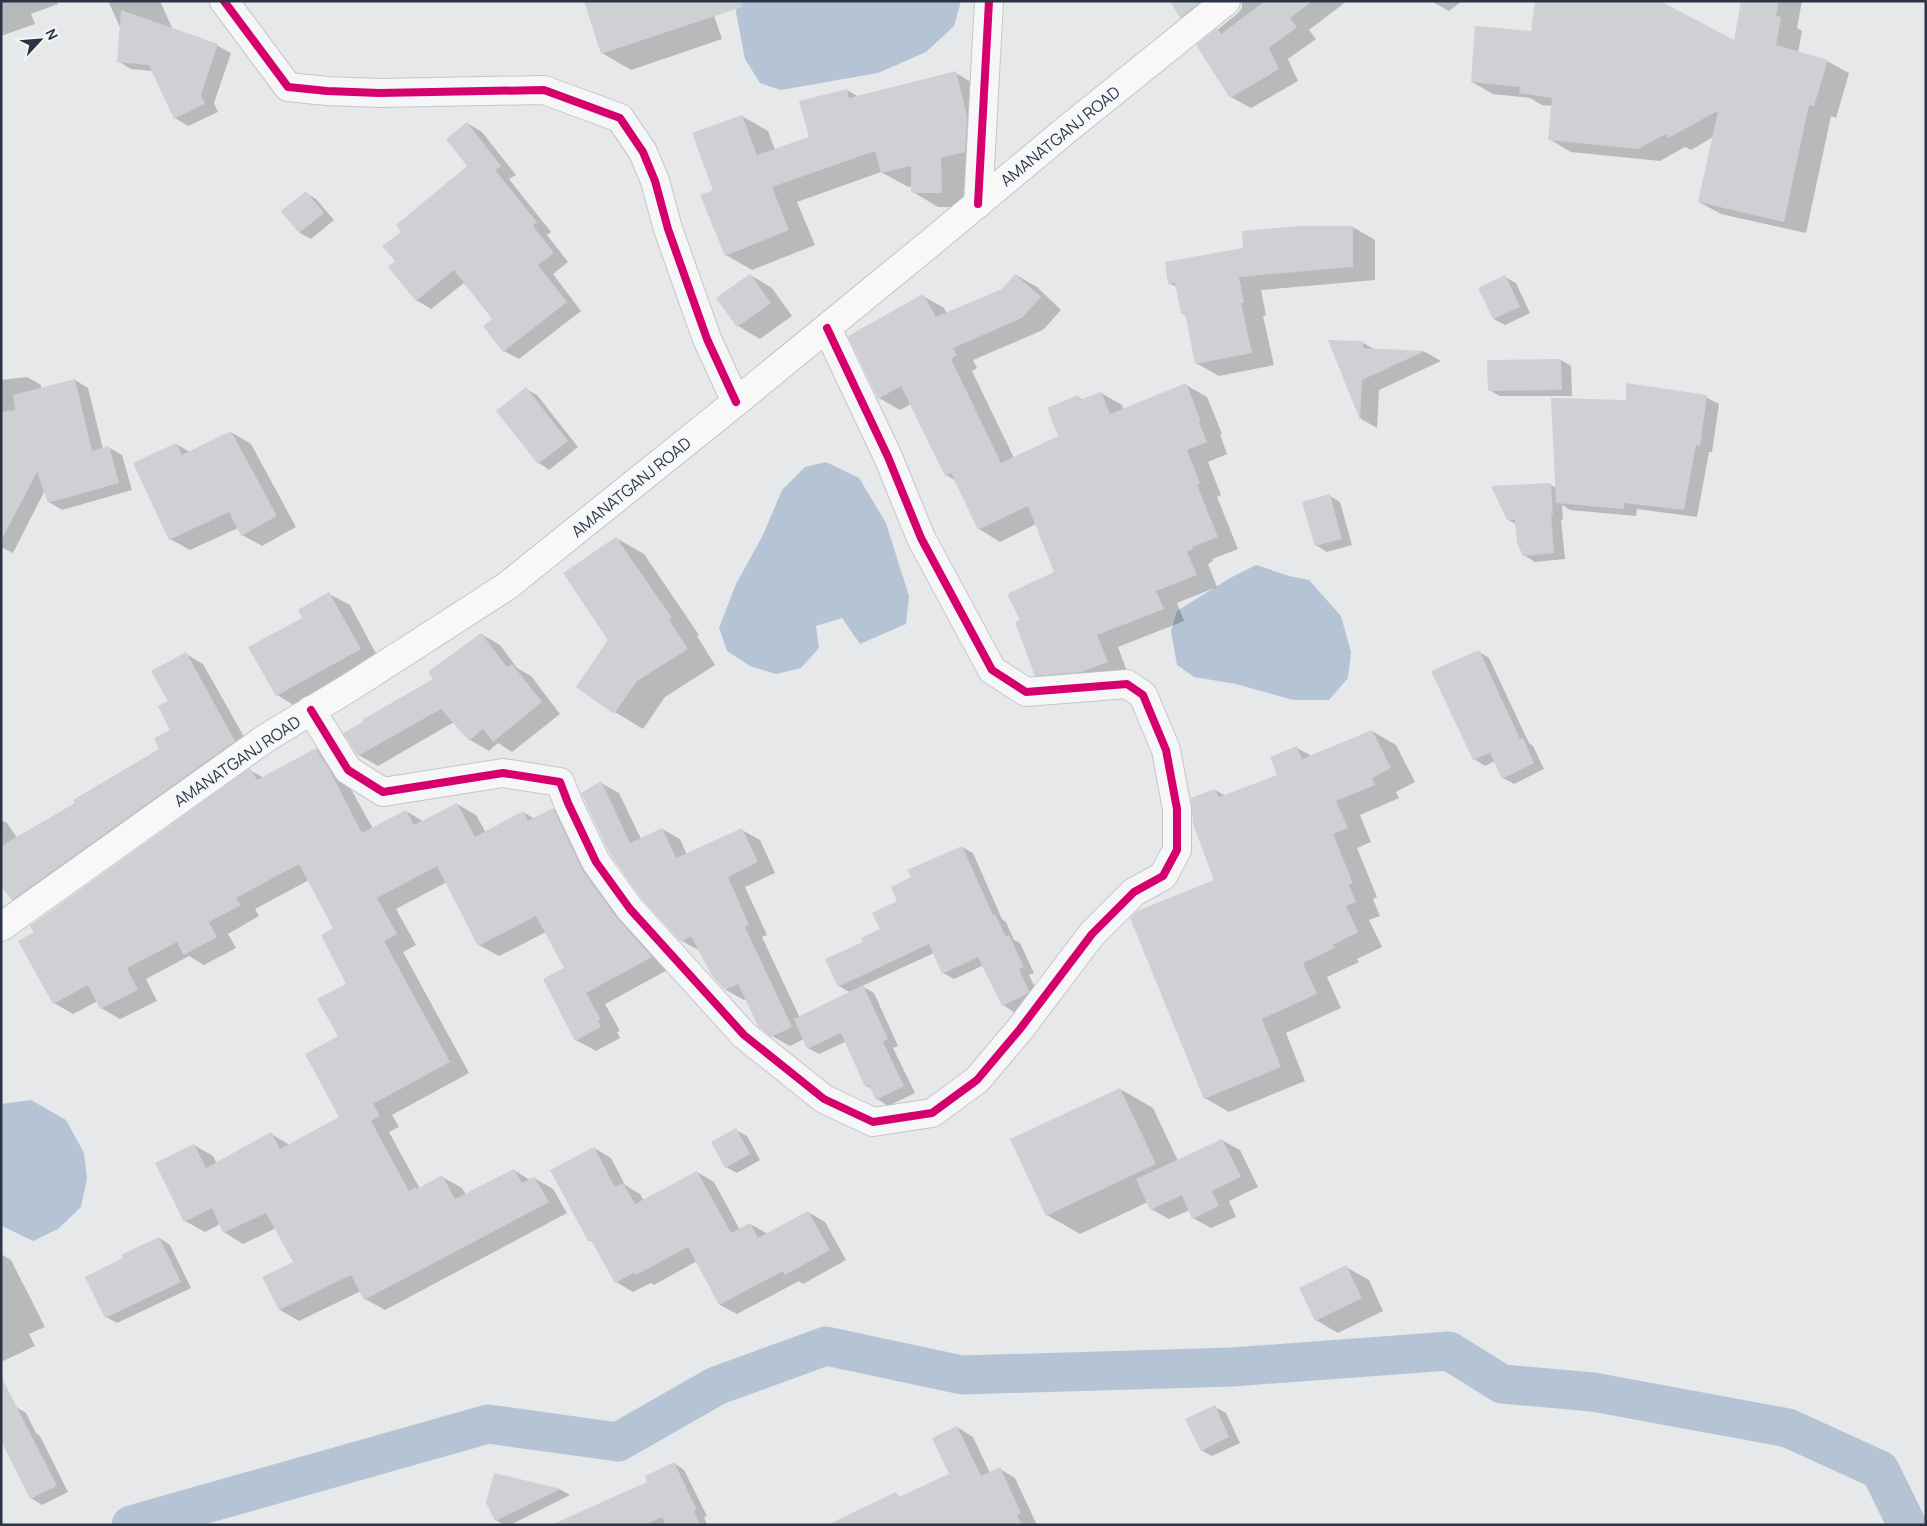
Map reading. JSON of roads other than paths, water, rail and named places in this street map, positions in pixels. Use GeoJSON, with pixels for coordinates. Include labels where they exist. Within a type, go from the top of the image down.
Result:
{"type":"FeatureCollection","features":[{"type":"Feature","properties":{"kind":"main road","name":"AMANATGANJ ROAD"},"geometry":{"type":"LineString","coordinates":[[1,927],[266,738],[352,686],[507,586],[827,328],[1066,130],[1226,1]]}},
{"type":"Feature","properties":{"kind":"street"},"geometry":{"type":"LineString","coordinates":[[224,1],[288,86],[327,91],[379,94],[544,90],[620,118],[643,152],[656,182],[668,229],[707,339],[736,402]]}},
{"type":"Feature","properties":{"kind":"street"},"geometry":{"type":"LineString","coordinates":[[978,204],[989,1]]}},
{"type":"Feature","properties":{"kind":"street"},"geometry":{"type":"LineString","coordinates":[[311,710],[348,770],[383,792],[503,773],[560,782],[596,862],[630,909],[744,1035],[824,1099],[873,1122],[932,1113],[977,1080],[1026,1022],[1092,934],[1134,892],[1163,876],[1177,850],[1177,809],[1166,750],[1143,695],[1128,684],[1026,692],[992,670],[921,538],[888,458],[827,328]]}},
{"type":"Feature","properties":{"kind":"water"},"geometry":{"type":"Polygon","coordinates":[[[738,1],[961,1],[954,26],[926,52],[878,73],[781,90],[760,83],[745,59],[736,12],[738,1]]]}},
{"type":"Feature","properties":{"kind":"water"},"geometry":{"type":"Polygon","coordinates":[[[826,462],[859,478],[886,523],[909,596],[906,624],[860,644],[842,618],[816,626],[819,648],[801,668],[776,674],[750,666],[727,651],[719,628],[736,584],[763,535],[782,490],[805,467],[826,462]]]}},
{"type":"Feature","properties":{"kind":"water"},"geometry":{"type":"Polygon","coordinates":[[[1256,565],[1289,576],[1309,580],[1341,616],[1351,652],[1348,678],[1329,700],[1293,700],[1236,684],[1194,677],[1177,665],[1171,631],[1177,611],[1230,578],[1256,565]]]}},
{"type":"Feature","properties":{"kind":"water"},"geometry":{"type":"Polygon","coordinates":[[[31,1100],[66,1120],[84,1153],[87,1179],[81,1207],[58,1229],[33,1241],[1,1224],[1,1104],[31,1100]]]}},
{"type":"Feature","properties":{"kind":"waterway"},"geometry":{"type":"LineString","coordinates":[[131,1525],[488,1424],[618,1442],[716,1386],[826,1346],[962,1375],[1232,1367],[1449,1351],[1502,1384],[1593,1392],[1788,1428],[1880,1470],[1907,1525]]}}]}
